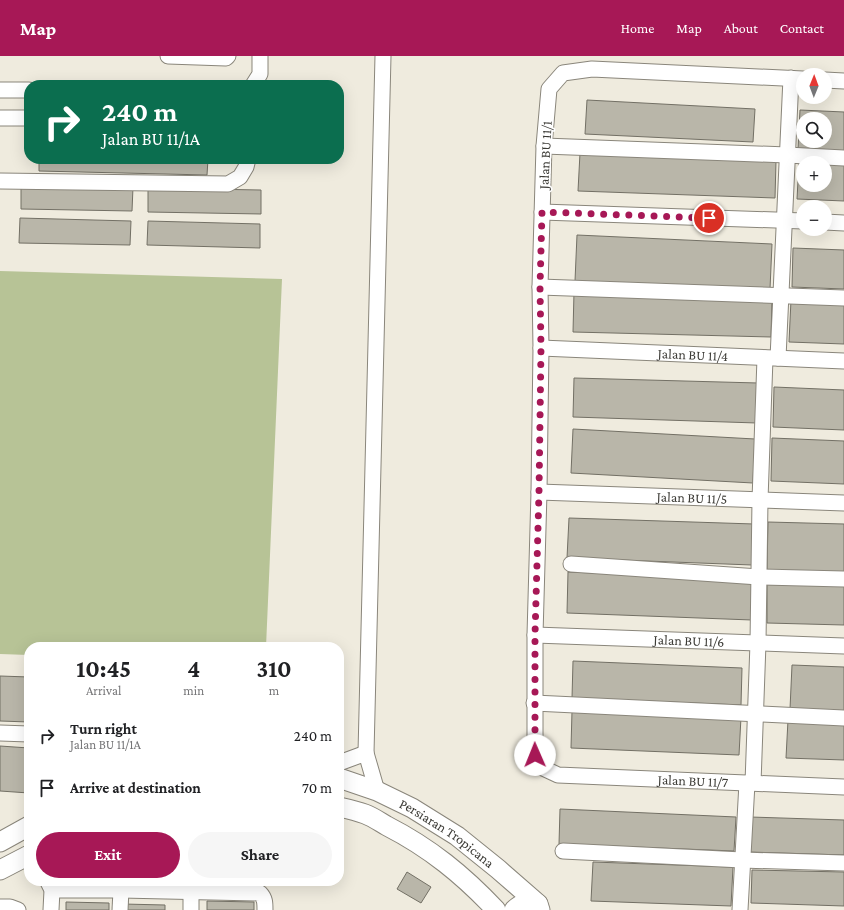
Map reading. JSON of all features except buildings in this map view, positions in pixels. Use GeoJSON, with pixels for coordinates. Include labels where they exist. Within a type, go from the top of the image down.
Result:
{"type":"FeatureCollection","features":[{"type":"Feature","properties":{"kind":"main road","name":"Persiaran Tropicana"},"geometry":{"type":"LineString","coordinates":[[344,780],[377,790],[412,808],[457,836],[498,869],[539,907]]}},
{"type":"Feature","properties":{"kind":"main road","name":"Persiaran Tropicana"},"geometry":{"type":"LineString","coordinates":[[344,808],[366,815],[399,832],[437,856],[464,878],[486,904]]}},
{"type":"Feature","properties":{"kind":"main road"},"geometry":{"type":"LineString","coordinates":[[0,842],[24,829]]}},
{"type":"Feature","properties":{"kind":"main road"},"geometry":{"type":"LineString","coordinates":[[0,870],[24,858]]}},
{"type":"Feature","properties":{"kind":"main road"},"geometry":{"type":"LineString","coordinates":[[486,904],[489,893],[494,888],[498,880],[498,869]]}},
{"type":"Feature","properties":{"kind":"main road"},"geometry":{"type":"LineString","coordinates":[[514,910],[519,905],[527,903],[539,907]]}},
{"type":"Feature","properties":{"kind":"street"},"geometry":{"type":"LineString","coordinates":[[168,56],[226,58],[228,56]]}},
{"type":"Feature","properties":{"kind":"street"},"geometry":{"type":"LineString","coordinates":[[256,80],[260,74],[260,56]]}},
{"type":"Feature","properties":{"kind":"street"},"geometry":{"type":"LineString","coordinates":[[377,790],[366,752],[383,56]]}},
{"type":"Feature","properties":{"kind":"street","name":"Jalan BU 11/1"},"geometry":{"type":"LineString","coordinates":[[543,768],[535,755],[534,703],[539,492],[541,348],[540,287],[544,146],[549,89],[563,72],[592,69],[796,78]]}},
{"type":"Feature","properties":{"kind":"street"},"geometry":{"type":"LineString","coordinates":[[832,80],[844,80]]}},
{"type":"Feature","properties":{"kind":"street"},"geometry":{"type":"LineString","coordinates":[[740,910],[742,860],[756,714],[760,500],[772,358],[781,296],[787,155],[796,86]]}},
{"type":"Feature","properties":{"kind":"street"},"geometry":{"type":"LineString","coordinates":[[0,90],[24,90]]}},
{"type":"Feature","properties":{"kind":"street"},"geometry":{"type":"LineString","coordinates":[[0,118],[24,118]]}},
{"type":"Feature","properties":{"kind":"street"},"geometry":{"type":"LineString","coordinates":[[544,146],[844,158]]}},
{"type":"Feature","properties":{"kind":"street"},"geometry":{"type":"LineString","coordinates":[[0,181],[228,184],[240,177],[247,164]]}},
{"type":"Feature","properties":{"kind":"street"},"geometry":{"type":"LineString","coordinates":[[542,212],[796,221]]}},
{"type":"Feature","properties":{"kind":"street"},"geometry":{"type":"LineString","coordinates":[[832,222],[844,223]]}},
{"type":"Feature","properties":{"kind":"street"},"geometry":{"type":"LineString","coordinates":[[540,287],[844,298]]}},
{"type":"Feature","properties":{"kind":"street","name":"Jalan BU 11/4"},"geometry":{"type":"LineString","coordinates":[[541,348],[844,361]]}},
{"type":"Feature","properties":{"kind":"street","name":"Jalan BU 11/5"},"geometry":{"type":"LineString","coordinates":[[539,492],[844,503]]}},
{"type":"Feature","properties":{"kind":"street"},"geometry":{"type":"LineString","coordinates":[[571,564],[759,577],[844,579]]}},
{"type":"Feature","properties":{"kind":"street","name":"Jalan BU 11/6"},"geometry":{"type":"LineString","coordinates":[[535,635],[844,646]]}},
{"type":"Feature","properties":{"kind":"street"},"geometry":{"type":"LineString","coordinates":[[534,703],[844,718]]}},
{"type":"Feature","properties":{"kind":"street"},"geometry":{"type":"LineString","coordinates":[[0,733],[24,734]]}},
{"type":"Feature","properties":{"kind":"street"},"geometry":{"type":"LineString","coordinates":[[344,761],[366,752]]}},
{"type":"Feature","properties":{"kind":"street","name":"Jalan BU 11/7"},"geometry":{"type":"LineString","coordinates":[[543,768],[558,775],[844,787]]}},
{"type":"Feature","properties":{"kind":"street"},"geometry":{"type":"LineString","coordinates":[[563,851],[742,860],[844,863]]}},
{"type":"Feature","properties":{"kind":"street"},"geometry":{"type":"LineString","coordinates":[[51,910],[50,886],[120,890],[260,892],[264,897],[265,910]]}},
{"type":"Feature","properties":{"kind":"street"},"geometry":{"type":"LineString","coordinates":[[120,890],[120,910]]}},
{"type":"Feature","properties":{"kind":"street"},"geometry":{"type":"LineString","coordinates":[[191,891],[191,910]]}},
{"type":"Feature","properties":{"kind":"street"},"geometry":{"type":"LineString","coordinates":[[0,907],[10,907],[18,910]]}},
{"type":"Feature","properties":{"kind":"green space"},"geometry":{"type":"Polygon","coordinates":[[[0,271],[282,279],[266,642],[24,642],[24,655],[0,654],[0,271]]]}},
{"type":"Feature","properties":{"kind":"route"},"geometry":{"type":"LineString","coordinates":[[535,755],[534,703],[539,492],[542,212],[709,218]]}}]}
